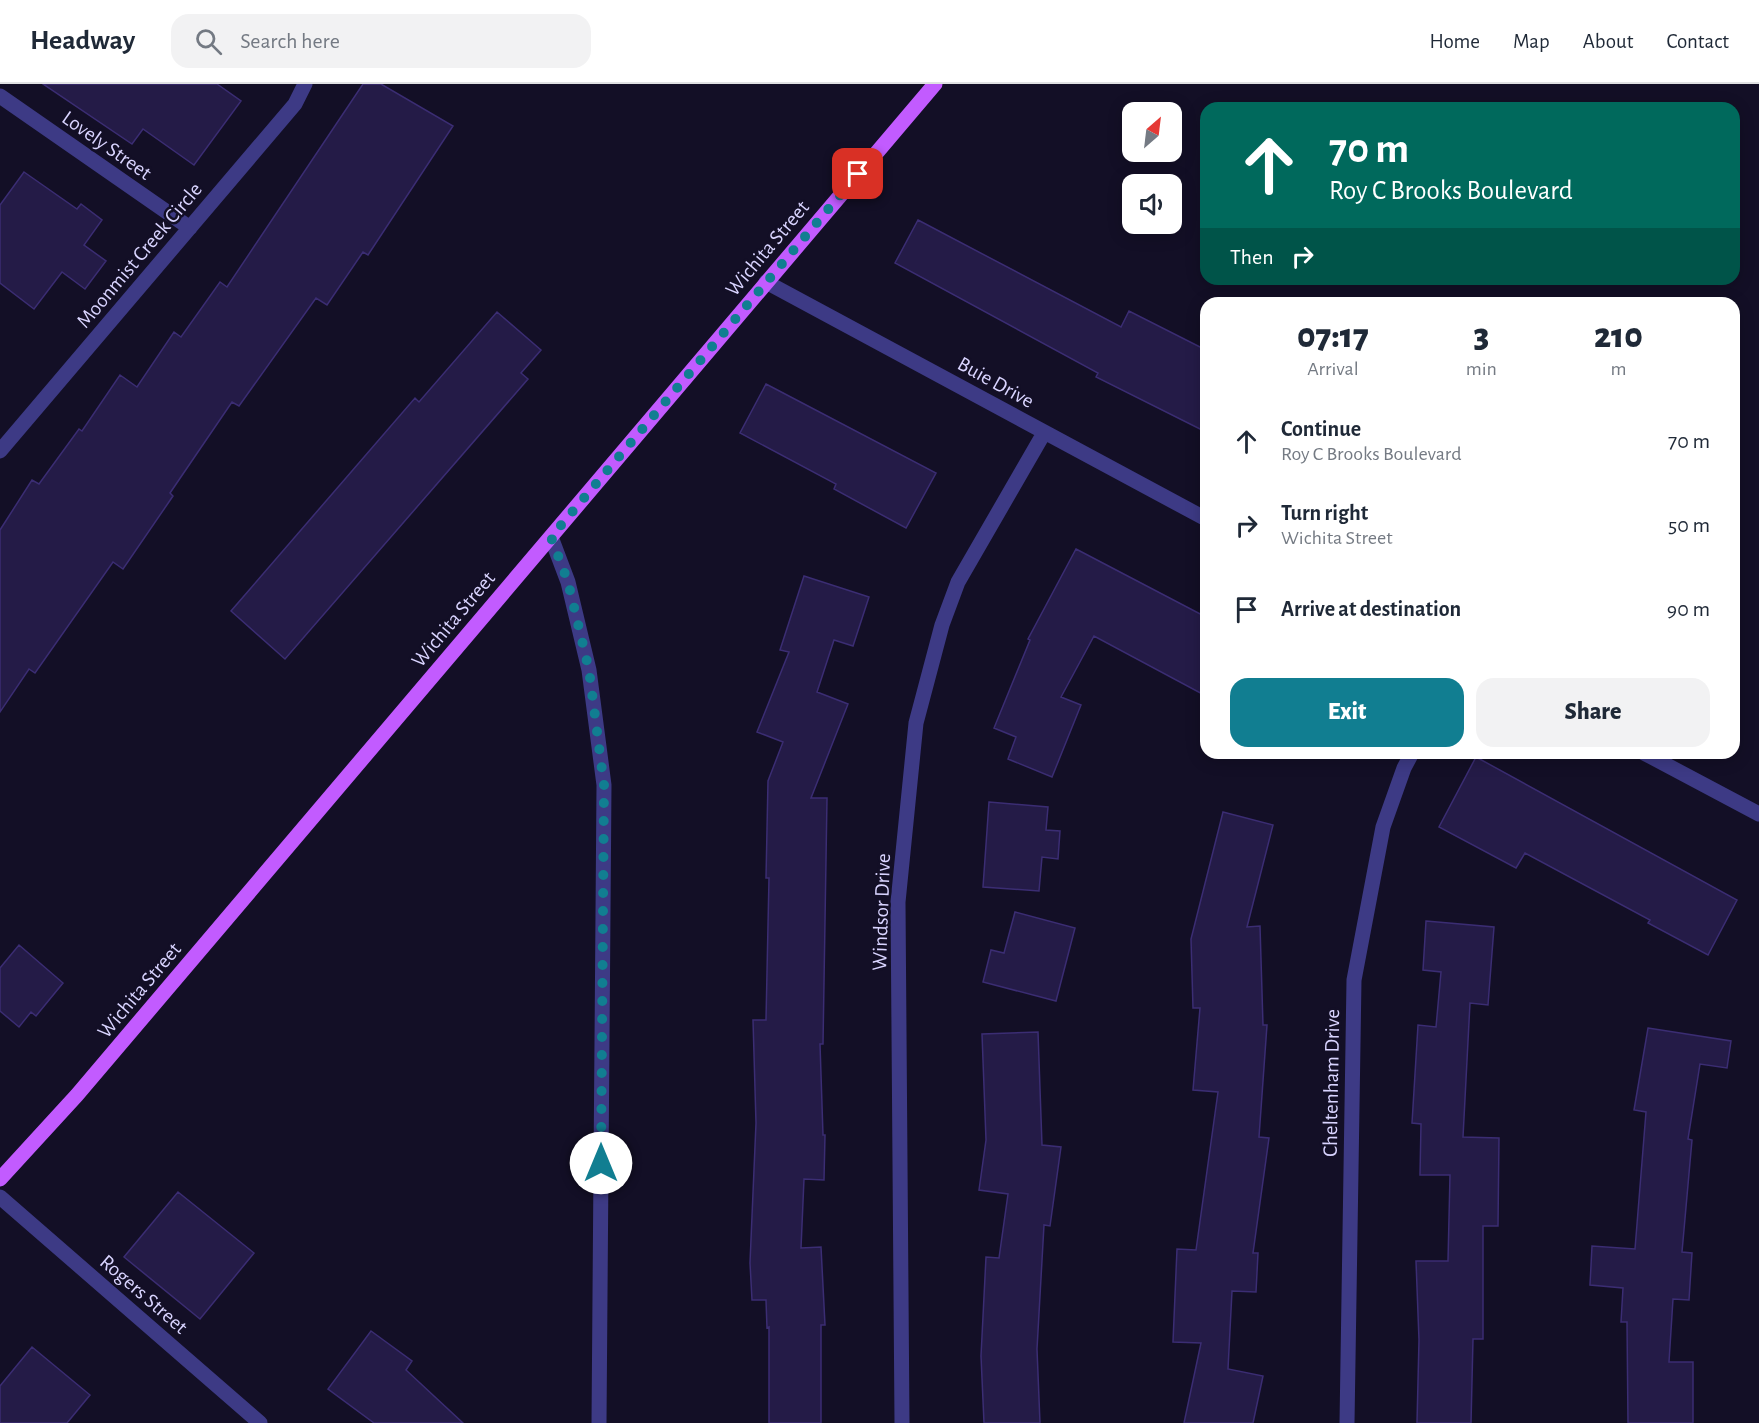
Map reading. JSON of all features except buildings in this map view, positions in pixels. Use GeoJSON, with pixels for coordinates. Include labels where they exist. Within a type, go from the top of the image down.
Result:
{"type":"FeatureCollection","features":[{"type":"Feature","properties":{"kind":"main road","name":"Wichita Street"},"geometry":{"type":"LineString","coordinates":[[0,1179],[77,1095],[935,84]]}},
{"type":"Feature","properties":{"kind":"street","name":"Moonmist Creek Circle"},"geometry":{"type":"LineString","coordinates":[[0,451],[295,104],[305,84]]}},
{"type":"Feature","properties":{"kind":"street","name":"Lovely Street"},"geometry":{"type":"LineString","coordinates":[[0,96],[190,228]]}},
{"type":"Feature","properties":{"kind":"street","name":"Buie Drive"},"geometry":{"type":"LineString","coordinates":[[766,282],[1200,516]]}},
{"type":"Feature","properties":{"kind":"street","name":"Windsor Drive"},"geometry":{"type":"LineString","coordinates":[[902,1423],[898,902],[916,723],[942,625],[958,582],[1044,433]]}},
{"type":"Feature","properties":{"kind":"street"},"geometry":{"type":"LineString","coordinates":[[551,537],[568,582],[589,670],[604,785],[599,1423]]}},
{"type":"Feature","properties":{"kind":"street","name":"Cheltenham Drive"},"geometry":{"type":"LineString","coordinates":[[1347,1423],[1354,980],[1383,827],[1409,759]]}},
{"type":"Feature","properties":{"kind":"street"},"geometry":{"type":"LineString","coordinates":[[1655,759],[1759,814]]}},
{"type":"Feature","properties":{"kind":"street","name":"Rogers Street"},"geometry":{"type":"LineString","coordinates":[[0,1197],[260,1423]]}},
{"type":"Feature","properties":{"kind":"route"},"geometry":{"type":"LineString","coordinates":[[601,1163],[604,785],[589,670],[568,582],[551,537],[858,174]]}}]}
